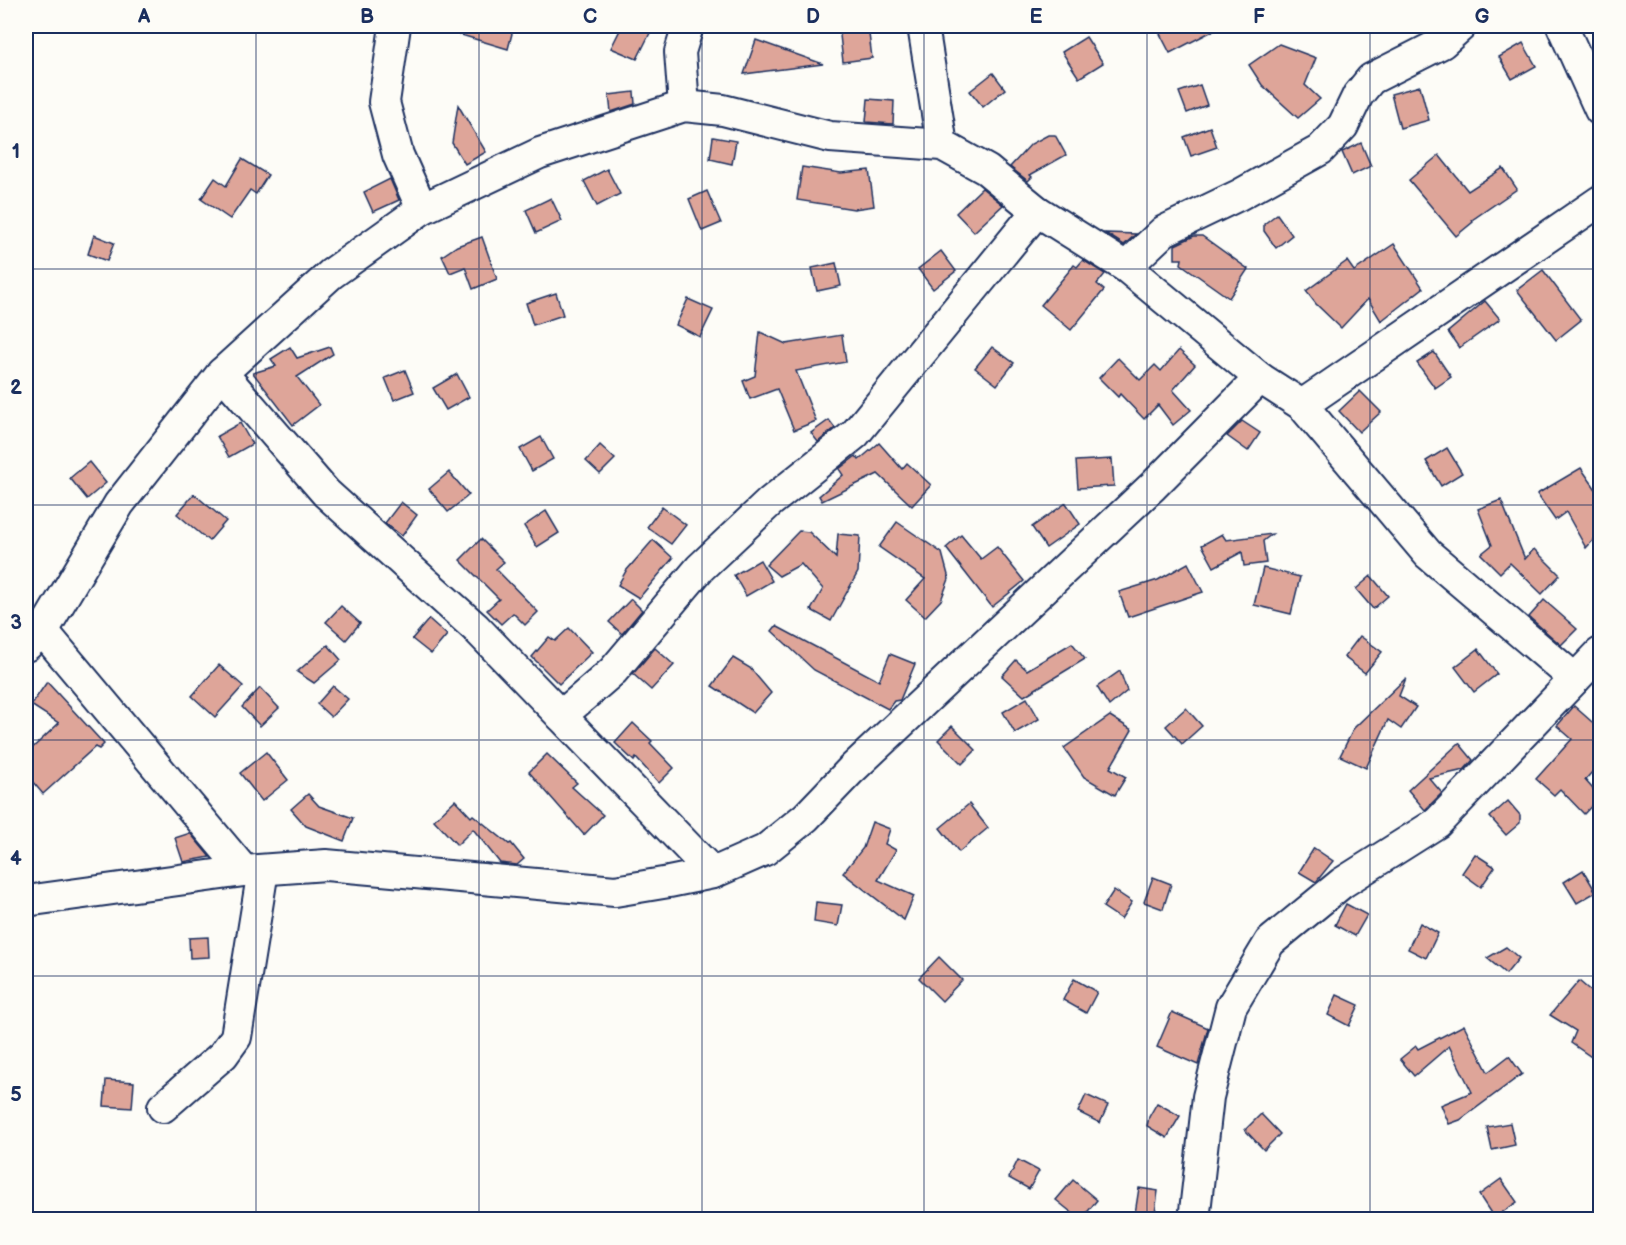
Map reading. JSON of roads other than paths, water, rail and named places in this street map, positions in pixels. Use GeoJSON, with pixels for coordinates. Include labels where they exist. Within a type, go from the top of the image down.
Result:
{"type":"FeatureCollection","features":[{"type":"Feature","properties":{"kind":"street"},"geometry":{"type":"LineString","coordinates":[[395,26],[384,102],[398,154],[422,209]]}},
{"type":"Feature","properties":{"kind":"street"},"geometry":{"type":"LineString","coordinates":[[684,106],[680,52],[688,26]]}},
{"type":"Feature","properties":{"kind":"street"},"geometry":{"type":"LineString","coordinates":[[923,26],[942,145]]}},
{"type":"Feature","properties":{"kind":"street"},"geometry":{"type":"LineString","coordinates":[[1126,267],[1164,231],[1239,195],[1320,150],[1343,126],[1358,95],[1371,79],[1442,43],[1461,26]]}},
{"type":"Feature","properties":{"kind":"street"},"geometry":{"type":"LineString","coordinates":[[1562,26],[1600,110]]}},
{"type":"Feature","properties":{"kind":"street"},"geometry":{"type":"LineString","coordinates":[[163,1107],[223,1055],[236,1037],[253,871],[34,639],[119,504],[222,373],[331,274],[422,209],[540,153],[684,106],[723,110],[830,137],[942,145],[987,170],[1037,211],[1126,267],[1260,378],[1302,405],[1428,554],[1575,679]]}},
{"type":"Feature","properties":{"kind":"street"},"geometry":{"type":"LineString","coordinates":[[1302,405],[1600,201]]}},
{"type":"Feature","properties":{"kind":"street"},"geometry":{"type":"LineString","coordinates":[[561,716],[613,671],[699,567],[770,502],[855,434],[1037,211]]}},
{"type":"Feature","properties":{"kind":"street"},"geometry":{"type":"LineString","coordinates":[[222,373],[326,493],[476,628],[713,873]]}},
{"type":"Feature","properties":{"kind":"street"},"geometry":{"type":"LineString","coordinates":[[26,902],[253,871],[326,865],[615,891],[713,873],[765,850],[806,817],[851,770],[1154,486],[1260,378]]}},
{"type":"Feature","properties":{"kind":"street"},"geometry":{"type":"LineString","coordinates":[[1194,1220],[1208,1097],[1231,1007],[1270,942],[1342,883],[1437,823],[1600,653]]}}]}
